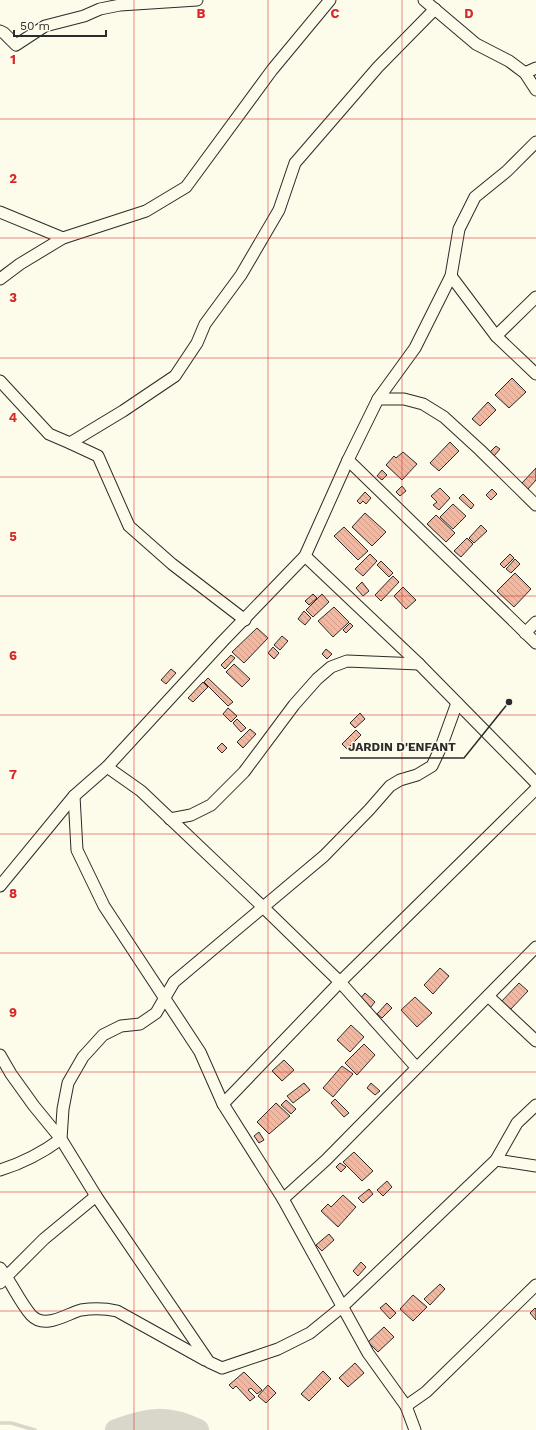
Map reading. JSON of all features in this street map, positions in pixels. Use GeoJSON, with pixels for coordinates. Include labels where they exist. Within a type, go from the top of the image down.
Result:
{"type":"FeatureCollection","features":[{"type":"Feature","properties":{"kind":"street"},"geometry":{"type":"LineString","coordinates":[[0,31],[16,45],[45,26],[84,16],[100,9],[120,5],[198,0]]}},
{"type":"Feature","properties":{"kind":"street"},"geometry":{"type":"LineString","coordinates":[[0,279],[20,264],[63,238],[146,211],[186,188],[272,70],[330,0]]}},
{"type":"Feature","properties":{"kind":"street"},"geometry":{"type":"LineString","coordinates":[[424,0],[476,44],[508,61],[525,73],[536,90]]}},
{"type":"Feature","properties":{"kind":"street"},"geometry":{"type":"LineString","coordinates":[[70,443],[147,396],[175,376],[197,343],[205,324],[242,275],[280,210],[296,163],[378,67],[435,9]]}},
{"type":"Feature","properties":{"kind":"street"},"geometry":{"type":"LineString","coordinates":[[525,73],[536,68]]}},
{"type":"Feature","properties":{"kind":"street"},"geometry":{"type":"LineString","coordinates":[[0,886],[74,796],[107,767],[223,641],[245,620],[305,556],[348,460],[378,400],[415,348],[451,276],[459,229],[476,197],[507,171],[536,142]]}},
{"type":"Feature","properties":{"kind":"street"},"geometry":{"type":"LineString","coordinates":[[0,212],[63,238]]}},
{"type":"Feature","properties":{"kind":"street"},"geometry":{"type":"LineString","coordinates":[[451,276],[496,336],[536,374]]}},
{"type":"Feature","properties":{"kind":"street"},"geometry":{"type":"LineString","coordinates":[[496,336],[536,297]]}},
{"type":"Feature","properties":{"kind":"street"},"geometry":{"type":"LineString","coordinates":[[0,381],[49,434],[98,456],[129,526],[172,564],[245,620]]}},
{"type":"Feature","properties":{"kind":"street"},"geometry":{"type":"LineString","coordinates":[[378,400],[404,399],[423,404],[444,417],[536,505]]}},
{"type":"Feature","properties":{"kind":"street"},"geometry":{"type":"LineString","coordinates":[[348,460],[536,643]]}},
{"type":"Feature","properties":{"kind":"street"},"geometry":{"type":"LineString","coordinates":[[305,556],[419,664],[536,783]]}},
{"type":"Feature","properties":{"kind":"street"},"geometry":{"type":"LineString","coordinates":[[526,633],[536,622]]}},
{"type":"Feature","properties":{"kind":"street"},"geometry":{"type":"LineString","coordinates":[[170,819],[191,815],[211,806],[244,772],[294,705],[317,679],[331,667],[347,662],[419,664]]}},
{"type":"Feature","properties":{"kind":"street"},"geometry":{"type":"LineString","coordinates":[[0,1170],[23,1163],[46,1150],[61,1139],[63,1109],[68,1083],[82,1057],[103,1035],[121,1026],[140,1024],[156,1013],[174,982],[264,908],[324,856],[390,786],[400,780],[417,775],[432,766],[457,704]]}},
{"type":"Feature","properties":{"kind":"street"},"geometry":{"type":"LineString","coordinates":[[107,767],[141,791],[264,908],[340,982],[416,1067]]}},
{"type":"Feature","properties":{"kind":"street"},"geometry":{"type":"LineString","coordinates":[[223,1104],[340,982],[536,789]]}},
{"type":"Feature","properties":{"kind":"street"},"geometry":{"type":"LineString","coordinates":[[74,796],[77,850],[104,906],[200,1052],[223,1104],[283,1199],[368,1353],[406,1406],[414,1430]]}},
{"type":"Feature","properties":{"kind":"street"},"geometry":{"type":"LineString","coordinates":[[283,1199],[326,1160],[416,1067],[536,947]]}},
{"type":"Feature","properties":{"kind":"street"},"geometry":{"type":"LineString","coordinates":[[488,996],[536,1041]]}},
{"type":"Feature","properties":{"kind":"street"},"geometry":{"type":"LineString","coordinates":[[0,1054],[11,1074],[34,1106],[61,1139],[96,1196],[209,1362]]}},
{"type":"Feature","properties":{"kind":"street"},"geometry":{"type":"LineString","coordinates":[[0,1268],[4,1280],[32,1316],[42,1321],[57,1320],[79,1311],[103,1307],[118,1311],[222,1368],[278,1349],[310,1333],[342,1307],[496,1160],[517,1123],[536,1105]]}},
{"type":"Feature","properties":{"kind":"street"},"geometry":{"type":"LineString","coordinates":[[496,1160],[536,1166]]}},
{"type":"Feature","properties":{"kind":"street"},"geometry":{"type":"LineString","coordinates":[[4,1280],[44,1239],[96,1196]]}},
{"type":"Feature","properties":{"kind":"street"},"geometry":{"type":"LineString","coordinates":[[406,1406],[426,1392],[536,1285]]}},
{"type":"Feature","properties":{"kind":"building"},"geometry":{"type":"Polygon","coordinates":[[[512,378],[526,392],[509,408],[495,395],[512,378]]]}},
{"type":"Feature","properties":{"kind":"building"},"geometry":{"type":"Polygon","coordinates":[[[488,402],[496,410],[480,426],[472,419],[488,402]]]}},
{"type":"Feature","properties":{"kind":"building"},"geometry":{"type":"Polygon","coordinates":[[[450,442],[459,451],[439,471],[430,463],[450,442]]]}},
{"type":"Feature","properties":{"kind":"building"},"geometry":{"type":"Polygon","coordinates":[[[496,446],[500,449],[494,456],[490,452],[496,446]]]}},
{"type":"Feature","properties":{"kind":"building"},"geometry":{"type":"Polygon","coordinates":[[[403,452],[417,464],[402,480],[386,465],[394,456],[396,458],[403,452]]]}},
{"type":"Feature","properties":{"kind":"building"},"geometry":{"type":"Polygon","coordinates":[[[536,468],[536,480],[528,489],[522,483],[536,468]]]}},
{"type":"Feature","properties":{"kind":"building"},"geometry":{"type":"Polygon","coordinates":[[[382,470],[387,475],[382,480],[377,476],[382,470]]]}},
{"type":"Feature","properties":{"kind":"building"},"geometry":{"type":"Polygon","coordinates":[[[402,486],[406,491],[400,496],[396,492],[402,486]]]}},
{"type":"Feature","properties":{"kind":"building"},"geometry":{"type":"Polygon","coordinates":[[[440,488],[450,498],[439,510],[433,505],[437,502],[431,496],[440,488]]]}},
{"type":"Feature","properties":{"kind":"building"},"geometry":{"type":"Polygon","coordinates":[[[492,489],[497,494],[491,500],[486,495],[492,489]]]}},
{"type":"Feature","properties":{"kind":"building"},"geometry":{"type":"Polygon","coordinates":[[[365,492],[371,498],[366,504],[363,501],[360,504],[357,501],[365,492]]]}},
{"type":"Feature","properties":{"kind":"building"},"geometry":{"type":"Polygon","coordinates":[[[463,494],[474,505],[471,509],[459,498],[463,494]]]}},
{"type":"Feature","properties":{"kind":"building"},"geometry":{"type":"Polygon","coordinates":[[[453,504],[466,516],[453,529],[440,517],[453,504]]]}},
{"type":"Feature","properties":{"kind":"building"},"geometry":{"type":"Polygon","coordinates":[[[365,513],[386,532],[372,546],[352,527],[365,513]]]}},
{"type":"Feature","properties":{"kind":"building"},"geometry":{"type":"Polygon","coordinates":[[[436,515],[455,533],[446,542],[427,524],[436,515]]]}},
{"type":"Feature","properties":{"kind":"building"},"geometry":{"type":"Polygon","coordinates":[[[481,525],[487,531],[474,543],[469,538],[481,525]]]}},
{"type":"Feature","properties":{"kind":"building"},"geometry":{"type":"Polygon","coordinates":[[[344,527],[368,551],[358,560],[334,536],[344,527]]]}},
{"type":"Feature","properties":{"kind":"building"},"geometry":{"type":"Polygon","coordinates":[[[467,538],[473,544],[461,557],[454,551],[467,538]]]}},
{"type":"Feature","properties":{"kind":"building"},"geometry":{"type":"Polygon","coordinates":[[[370,554],[377,561],[363,576],[355,569],[370,554]]]}},
{"type":"Feature","properties":{"kind":"building"},"geometry":{"type":"Polygon","coordinates":[[[510,554],[514,558],[504,568],[500,564],[510,554]]]}},
{"type":"Feature","properties":{"kind":"building"},"geometry":{"type":"Polygon","coordinates":[[[515,559],[520,564],[511,573],[506,569],[515,559]]]}},
{"type":"Feature","properties":{"kind":"building"},"geometry":{"type":"Polygon","coordinates":[[[381,561],[393,573],[389,577],[377,565],[381,561]]]}},
{"type":"Feature","properties":{"kind":"building"},"geometry":{"type":"Polygon","coordinates":[[[515,573],[531,589],[514,607],[497,591],[515,573]]]}},
{"type":"Feature","properties":{"kind":"building"},"geometry":{"type":"Polygon","coordinates":[[[393,576],[399,582],[381,601],[375,595],[393,576]]]}},
{"type":"Feature","properties":{"kind":"building"},"geometry":{"type":"Polygon","coordinates":[[[362,582],[369,591],[363,596],[356,588],[362,582]]]}},
{"type":"Feature","properties":{"kind":"building"},"geometry":{"type":"Polygon","coordinates":[[[403,587],[416,600],[406,609],[394,596],[403,587]]]}},
{"type":"Feature","properties":{"kind":"building"},"geometry":{"type":"Polygon","coordinates":[[[313,594],[317,598],[309,605],[305,601],[313,594]]]}},
{"type":"Feature","properties":{"kind":"building"},"geometry":{"type":"Polygon","coordinates":[[[322,594],[329,602],[313,617],[306,610],[322,594]]]}},
{"type":"Feature","properties":{"kind":"building"},"geometry":{"type":"Polygon","coordinates":[[[334,607],[349,622],[333,637],[318,621],[334,607]]]}},
{"type":"Feature","properties":{"kind":"building"},"geometry":{"type":"Polygon","coordinates":[[[304,611],[311,618],[305,625],[298,619],[304,611]]]}},
{"type":"Feature","properties":{"kind":"building"},"geometry":{"type":"Polygon","coordinates":[[[350,623],[353,626],[346,633],[343,630],[350,623]]]}},
{"type":"Feature","properties":{"kind":"building"},"geometry":{"type":"Polygon","coordinates":[[[257,628],[268,638],[244,663],[232,652],[257,628]]]}},
{"type":"Feature","properties":{"kind":"building"},"geometry":{"type":"Polygon","coordinates":[[[282,636],[288,641],[280,650],[274,645],[282,636]]]}},
{"type":"Feature","properties":{"kind":"building"},"geometry":{"type":"Polygon","coordinates":[[[273,647],[279,653],[274,659],[268,653],[273,647]]]}},
{"type":"Feature","properties":{"kind":"building"},"geometry":{"type":"Polygon","coordinates":[[[326,649],[332,654],[327,659],[322,654],[326,649]]]}},
{"type":"Feature","properties":{"kind":"building"},"geometry":{"type":"Polygon","coordinates":[[[231,655],[235,658],[225,669],[221,665],[231,655]]]}},
{"type":"Feature","properties":{"kind":"building"},"geometry":{"type":"Polygon","coordinates":[[[234,664],[250,679],[242,687],[226,672],[234,664]]]}},
{"type":"Feature","properties":{"kind":"building"},"geometry":{"type":"Polygon","coordinates":[[[171,669],[176,673],[166,684],[161,680],[171,669]]]}},
{"type":"Feature","properties":{"kind":"building"},"geometry":{"type":"Polygon","coordinates":[[[208,678],[233,702],[228,706],[204,682],[208,678]]]}},
{"type":"Feature","properties":{"kind":"building"},"geometry":{"type":"Polygon","coordinates":[[[203,682],[208,687],[193,702],[188,698],[203,682]]]}},
{"type":"Feature","properties":{"kind":"building"},"geometry":{"type":"Polygon","coordinates":[[[228,708],[237,716],[231,722],[223,714],[228,708]]]}},
{"type":"Feature","properties":{"kind":"building"},"geometry":{"type":"Polygon","coordinates":[[[360,713],[365,719],[355,728],[350,723],[360,713]]]}},
{"type":"Feature","properties":{"kind":"building"},"geometry":{"type":"Polygon","coordinates":[[[237,719],[246,728],[241,732],[233,723],[237,719]]]}},
{"type":"Feature","properties":{"kind":"building"},"geometry":{"type":"Polygon","coordinates":[[[250,729],[256,734],[243,748],[237,742],[250,729]]]}},
{"type":"Feature","properties":{"kind":"building"},"geometry":{"type":"Polygon","coordinates":[[[356,730],[361,735],[347,749],[342,744],[356,730]]]}},
{"type":"Feature","properties":{"kind":"building"},"geometry":{"type":"Polygon","coordinates":[[[222,743],[227,748],[222,753],[217,748],[222,743]]]}},
{"type":"Feature","properties":{"kind":"building"},"geometry":{"type":"Polygon","coordinates":[[[440,968],[449,976],[433,994],[424,985],[440,968]]]}},
{"type":"Feature","properties":{"kind":"building"},"geometry":{"type":"Polygon","coordinates":[[[519,983],[528,991],[509,1011],[500,1003],[519,983]]]}},
{"type":"Feature","properties":{"kind":"building"},"geometry":{"type":"Polygon","coordinates":[[[365,993],[375,1002],[370,1008],[360,999],[365,993]]]}},
{"type":"Feature","properties":{"kind":"building"},"geometry":{"type":"Polygon","coordinates":[[[415,997],[432,1013],[417,1027],[401,1010],[415,997]]]}},
{"type":"Feature","properties":{"kind":"building"},"geometry":{"type":"Polygon","coordinates":[[[387,1003],[392,1008],[382,1018],[377,1014],[387,1003]]]}},
{"type":"Feature","properties":{"kind":"building"},"geometry":{"type":"Polygon","coordinates":[[[351,1025],[364,1037],[350,1052],[337,1040],[351,1025]]]}},
{"type":"Feature","properties":{"kind":"building"},"geometry":{"type":"Polygon","coordinates":[[[364,1044],[375,1055],[357,1075],[345,1063],[364,1044]]]}},
{"type":"Feature","properties":{"kind":"building"},"geometry":{"type":"Polygon","coordinates":[[[284,1060],[294,1070],[282,1081],[272,1071],[284,1060]]]}},
{"type":"Feature","properties":{"kind":"building"},"geometry":{"type":"Polygon","coordinates":[[[342,1066],[353,1074],[333,1097],[323,1088],[342,1066]]]}},
{"type":"Feature","properties":{"kind":"building"},"geometry":{"type":"Polygon","coordinates":[[[304,1083],[310,1090],[293,1103],[287,1096],[304,1083]]]}},
{"type":"Feature","properties":{"kind":"building"},"geometry":{"type":"Polygon","coordinates":[[[371,1083],[380,1091],[375,1095],[367,1088],[371,1083]]]}},
{"type":"Feature","properties":{"kind":"building"},"geometry":{"type":"Polygon","coordinates":[[[335,1099],[349,1113],[344,1117],[331,1103],[335,1099]]]}},
{"type":"Feature","properties":{"kind":"building"},"geometry":{"type":"Polygon","coordinates":[[[286,1100],[296,1109],[291,1114],[281,1105],[286,1100]]]}},
{"type":"Feature","properties":{"kind":"building"},"geometry":{"type":"Polygon","coordinates":[[[276,1103],[290,1116],[269,1134],[257,1122],[276,1103]]]}},
{"type":"Feature","properties":{"kind":"building"},"geometry":{"type":"Polygon","coordinates":[[[259,1132],[264,1140],[259,1143],[254,1136],[259,1132]]]}},
{"type":"Feature","properties":{"kind":"building"},"geometry":{"type":"Polygon","coordinates":[[[354,1152],[373,1171],[362,1181],[343,1162],[354,1152]]]}},
{"type":"Feature","properties":{"kind":"building"},"geometry":{"type":"Polygon","coordinates":[[[340,1163],[346,1167],[341,1172],[336,1167],[340,1163]]]}},
{"type":"Feature","properties":{"kind":"building"},"geometry":{"type":"Polygon","coordinates":[[[387,1181],[392,1187],[383,1196],[377,1190],[387,1181]]]}},
{"type":"Feature","properties":{"kind":"building"},"geometry":{"type":"Polygon","coordinates":[[[369,1189],[373,1194],[363,1203],[358,1198],[369,1189]]]}},
{"type":"Feature","properties":{"kind":"building"},"geometry":{"type":"Polygon","coordinates":[[[343,1195],[356,1207],[338,1227],[321,1211],[328,1204],[331,1207],[343,1195]]]}},
{"type":"Feature","properties":{"kind":"building"},"geometry":{"type":"Polygon","coordinates":[[[329,1234],[334,1240],[322,1251],[316,1245],[329,1234]]]}},
{"type":"Feature","properties":{"kind":"building"},"geometry":{"type":"Polygon","coordinates":[[[361,1262],[366,1267],[358,1276],[353,1271],[361,1262]]]}},
{"type":"Feature","properties":{"kind":"building"},"geometry":{"type":"Polygon","coordinates":[[[440,1284],[445,1289],[430,1305],[424,1299],[440,1284]]]}},
{"type":"Feature","properties":{"kind":"building"},"geometry":{"type":"Polygon","coordinates":[[[413,1295],[427,1307],[413,1321],[400,1309],[413,1295]]]}},
{"type":"Feature","properties":{"kind":"building"},"geometry":{"type":"Polygon","coordinates":[[[386,1303],[396,1313],[390,1319],[380,1308],[386,1303]]]}},
{"type":"Feature","properties":{"kind":"building"},"geometry":{"type":"Polygon","coordinates":[[[535,1308],[536,1309],[536,1320],[530,1313],[535,1308]]]}},
{"type":"Feature","properties":{"kind":"building"},"geometry":{"type":"Polygon","coordinates":[[[384,1327],[394,1337],[378,1352],[368,1342],[384,1327]]]}},
{"type":"Feature","properties":{"kind":"building"},"geometry":{"type":"Polygon","coordinates":[[[355,1363],[364,1373],[348,1387],[339,1378],[355,1363]]]}},
{"type":"Feature","properties":{"kind":"building"},"geometry":{"type":"Polygon","coordinates":[[[323,1371],[331,1379],[309,1401],[301,1394],[323,1371]]]}},
{"type":"Feature","properties":{"kind":"building"},"geometry":{"type":"Polygon","coordinates":[[[244,1372],[262,1390],[257,1394],[251,1388],[248,1390],[255,1397],[250,1401],[236,1386],[233,1389],[229,1385],[244,1372]]]}},
{"type":"Feature","properties":{"kind":"building"},"geometry":{"type":"Polygon","coordinates":[[[268,1385],[276,1393],[266,1403],[258,1396],[268,1385]]]}},
{"type":"Feature","properties":{"kind":"waterway"},"geometry":{"type":"LineString","coordinates":[[116,1430],[138,1423],[157,1420],[177,1422],[198,1430]]}},
{"type":"Feature","properties":{"kind":"waterway"},"geometry":{"type":"LineString","coordinates":[[0,1423],[11,1423],[35,1430]]}},
{"type":"Feature","properties":{"kind":"place","name":"JARDIN D'ENFANT"},"geometry":{"type":"Point","coordinates":[509,702]}}]}
